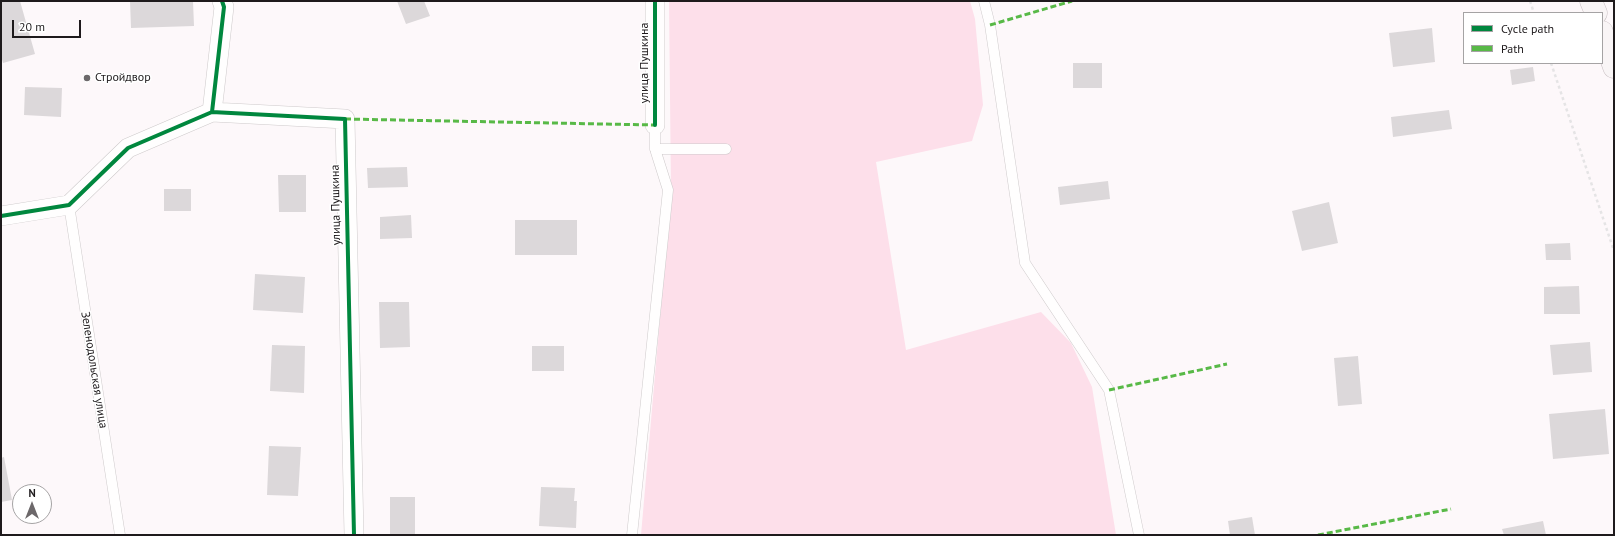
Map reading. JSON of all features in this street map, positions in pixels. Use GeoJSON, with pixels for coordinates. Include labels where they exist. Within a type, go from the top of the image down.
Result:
{"type":"FeatureCollection","features":[{"type":"Feature","properties":{"kind":"main road"},"geometry":{"type":"LineString","coordinates":[[1592,1],[1596,12]]}},
{"type":"Feature","properties":{"kind":"main road"},"geometry":{"type":"LineString","coordinates":[[1603,35],[1614,67]]}},
{"type":"Feature","properties":{"kind":"street"},"geometry":{"type":"LineString","coordinates":[[1,216],[69,205],[128,148],[212,112],[224,8],[222,1]]}},
{"type":"Feature","properties":{"kind":"street","name":"улица Пушкина"},"geometry":{"type":"LineString","coordinates":[[655,1],[655,125]]}},
{"type":"Feature","properties":{"kind":"street","name":"улица Пушкина"},"geometry":{"type":"LineString","coordinates":[[212,112],[345,119],[354,535]]}},
{"type":"Feature","properties":{"kind":"lane"},"geometry":{"type":"LineString","coordinates":[[984,1],[990,25],[1025,263],[1109,390],[1139,535]]}},
{"type":"Feature","properties":{"kind":"lane"},"geometry":{"type":"LineString","coordinates":[[632,535],[668,190],[655,149],[655,125]]}},
{"type":"Feature","properties":{"kind":"lane"},"geometry":{"type":"LineString","coordinates":[[655,149],[726,149]]}},
{"type":"Feature","properties":{"kind":"lane","name":"Зеленодольская улица"},"geometry":{"type":"LineString","coordinates":[[69,205],[120,535]]}},
{"type":"Feature","properties":{"kind":"path"},"geometry":{"type":"LineString","coordinates":[[1530,1],[1534,12]]}},
{"type":"Feature","properties":{"kind":"path"},"geometry":{"type":"LineString","coordinates":[[1551,64],[1614,251]]}},
{"type":"Feature","properties":{"kind":"shaded area"},"geometry":{"type":"Polygon","coordinates":[[[669,1],[970,1],[975,19],[983,105],[972,141],[876,162],[906,350],[1041,312],[1071,343],[1092,387],[1116,535],[641,535],[671,192],[669,1]]]}},
{"type":"Feature","properties":{"kind":"building"},"geometry":{"type":"Polygon","coordinates":[[[1,1],[20,1],[35,54],[3,63],[1,56],[1,1]]]}},
{"type":"Feature","properties":{"kind":"building"},"geometry":{"type":"Polygon","coordinates":[[[130,1],[193,1],[194,26],[131,28],[130,1]]]}},
{"type":"Feature","properties":{"kind":"building"},"geometry":{"type":"Polygon","coordinates":[[[397,1],[424,1],[430,16],[406,24],[397,1]]]}},
{"type":"Feature","properties":{"kind":"building"},"geometry":{"type":"Polygon","coordinates":[[[1432,28],[1435,62],[1393,67],[1389,33],[1432,28]]]}},
{"type":"Feature","properties":{"kind":"building"},"geometry":{"type":"Polygon","coordinates":[[[1073,63],[1102,63],[1102,88],[1073,88],[1073,63]]]}},
{"type":"Feature","properties":{"kind":"building"},"geometry":{"type":"Polygon","coordinates":[[[1533,67],[1535,81],[1512,85],[1510,70],[1533,67]]]}},
{"type":"Feature","properties":{"kind":"building"},"geometry":{"type":"Polygon","coordinates":[[[25,87],[62,88],[61,117],[24,115],[25,87]]]}},
{"type":"Feature","properties":{"kind":"building"},"geometry":{"type":"Polygon","coordinates":[[[1449,110],[1452,129],[1393,137],[1391,117],[1449,110]]]}},
{"type":"Feature","properties":{"kind":"building"},"geometry":{"type":"Polygon","coordinates":[[[407,167],[408,187],[368,188],[367,168],[407,167]]]}},
{"type":"Feature","properties":{"kind":"building"},"geometry":{"type":"Polygon","coordinates":[[[278,175],[306,175],[306,212],[279,212],[278,175]]]}},
{"type":"Feature","properties":{"kind":"building"},"geometry":{"type":"Polygon","coordinates":[[[1108,181],[1110,199],[1060,205],[1058,187],[1108,181]]]}},
{"type":"Feature","properties":{"kind":"building"},"geometry":{"type":"Polygon","coordinates":[[[164,189],[191,189],[191,211],[164,211],[164,189]]]}},
{"type":"Feature","properties":{"kind":"building"},"geometry":{"type":"Polygon","coordinates":[[[1329,202],[1338,243],[1302,251],[1292,211],[1329,202]]]}},
{"type":"Feature","properties":{"kind":"building"},"geometry":{"type":"Polygon","coordinates":[[[411,215],[412,238],[380,239],[380,217],[411,215]]]}},
{"type":"Feature","properties":{"kind":"building"},"geometry":{"type":"Polygon","coordinates":[[[515,220],[577,220],[577,255],[515,255],[515,220]]]}},
{"type":"Feature","properties":{"kind":"building"},"geometry":{"type":"Polygon","coordinates":[[[1570,243],[1571,260],[1546,260],[1545,244],[1570,243]]]}},
{"type":"Feature","properties":{"kind":"building"},"geometry":{"type":"Polygon","coordinates":[[[255,274],[305,277],[303,313],[253,310],[255,274]]]}},
{"type":"Feature","properties":{"kind":"building"},"geometry":{"type":"Polygon","coordinates":[[[1579,286],[1580,314],[1544,314],[1544,287],[1579,286]]]}},
{"type":"Feature","properties":{"kind":"building"},"geometry":{"type":"Polygon","coordinates":[[[379,302],[409,302],[410,347],[380,348],[379,302]]]}},
{"type":"Feature","properties":{"kind":"building"},"geometry":{"type":"Polygon","coordinates":[[[1590,342],[1592,372],[1553,375],[1550,345],[1590,342]]]}},
{"type":"Feature","properties":{"kind":"building"},"geometry":{"type":"Polygon","coordinates":[[[272,345],[305,346],[304,393],[270,391],[272,345]]]}},
{"type":"Feature","properties":{"kind":"building"},"geometry":{"type":"Polygon","coordinates":[[[532,346],[564,346],[564,371],[532,371],[532,346]]]}},
{"type":"Feature","properties":{"kind":"building"},"geometry":{"type":"Polygon","coordinates":[[[1358,356],[1362,404],[1338,406],[1334,358],[1358,356]]]}},
{"type":"Feature","properties":{"kind":"building"},"geometry":{"type":"Polygon","coordinates":[[[1605,409],[1609,454],[1553,459],[1549,414],[1605,409]]]}},
{"type":"Feature","properties":{"kind":"building"},"geometry":{"type":"Polygon","coordinates":[[[269,446],[301,447],[298,496],[267,495],[269,446]]]}},
{"type":"Feature","properties":{"kind":"building"},"geometry":{"type":"Polygon","coordinates":[[[4,457],[12,500],[1,502],[1,458],[4,457]]]}},
{"type":"Feature","properties":{"kind":"building"},"geometry":{"type":"Polygon","coordinates":[[[541,487],[575,488],[574,501],[577,501],[576,528],[539,526],[541,487]]]}},
{"type":"Feature","properties":{"kind":"building"},"geometry":{"type":"Polygon","coordinates":[[[390,497],[415,497],[415,535],[390,535],[390,497]]]}},
{"type":"Feature","properties":{"kind":"building"},"geometry":{"type":"Polygon","coordinates":[[[1252,517],[1255,535],[1230,535],[1228,521],[1252,517]]]}},
{"type":"Feature","properties":{"kind":"building"},"geometry":{"type":"Polygon","coordinates":[[[1543,521],[1546,535],[1504,535],[1502,529],[1543,521]]]}},
{"type":"Feature","properties":{"kind":"marked path"},"geometry":{"type":"LineString","coordinates":[[990,25],[1072,1]]}},
{"type":"Feature","properties":{"kind":"marked path"},"geometry":{"type":"LineString","coordinates":[[345,119],[655,125]]}},
{"type":"Feature","properties":{"kind":"marked path"},"geometry":{"type":"LineString","coordinates":[[1109,390],[1227,364]]}},
{"type":"Feature","properties":{"kind":"marked path"},"geometry":{"type":"LineString","coordinates":[[1318,535],[1451,509]]}},
{"type":"Feature","properties":{"kind":"cycle path"},"geometry":{"type":"LineString","coordinates":[[222,1],[224,7],[212,112],[345,119],[354,535]]}},
{"type":"Feature","properties":{"kind":"cycle path"},"geometry":{"type":"LineString","coordinates":[[655,1],[655,125]]}},
{"type":"Feature","properties":{"kind":"cycle path"},"geometry":{"type":"LineString","coordinates":[[1,216],[69,205],[128,148],[212,112]]}},
{"type":"Feature","properties":{"kind":"place","name":"Стройдвор"},"geometry":{"type":"Point","coordinates":[87,78]}}]}
